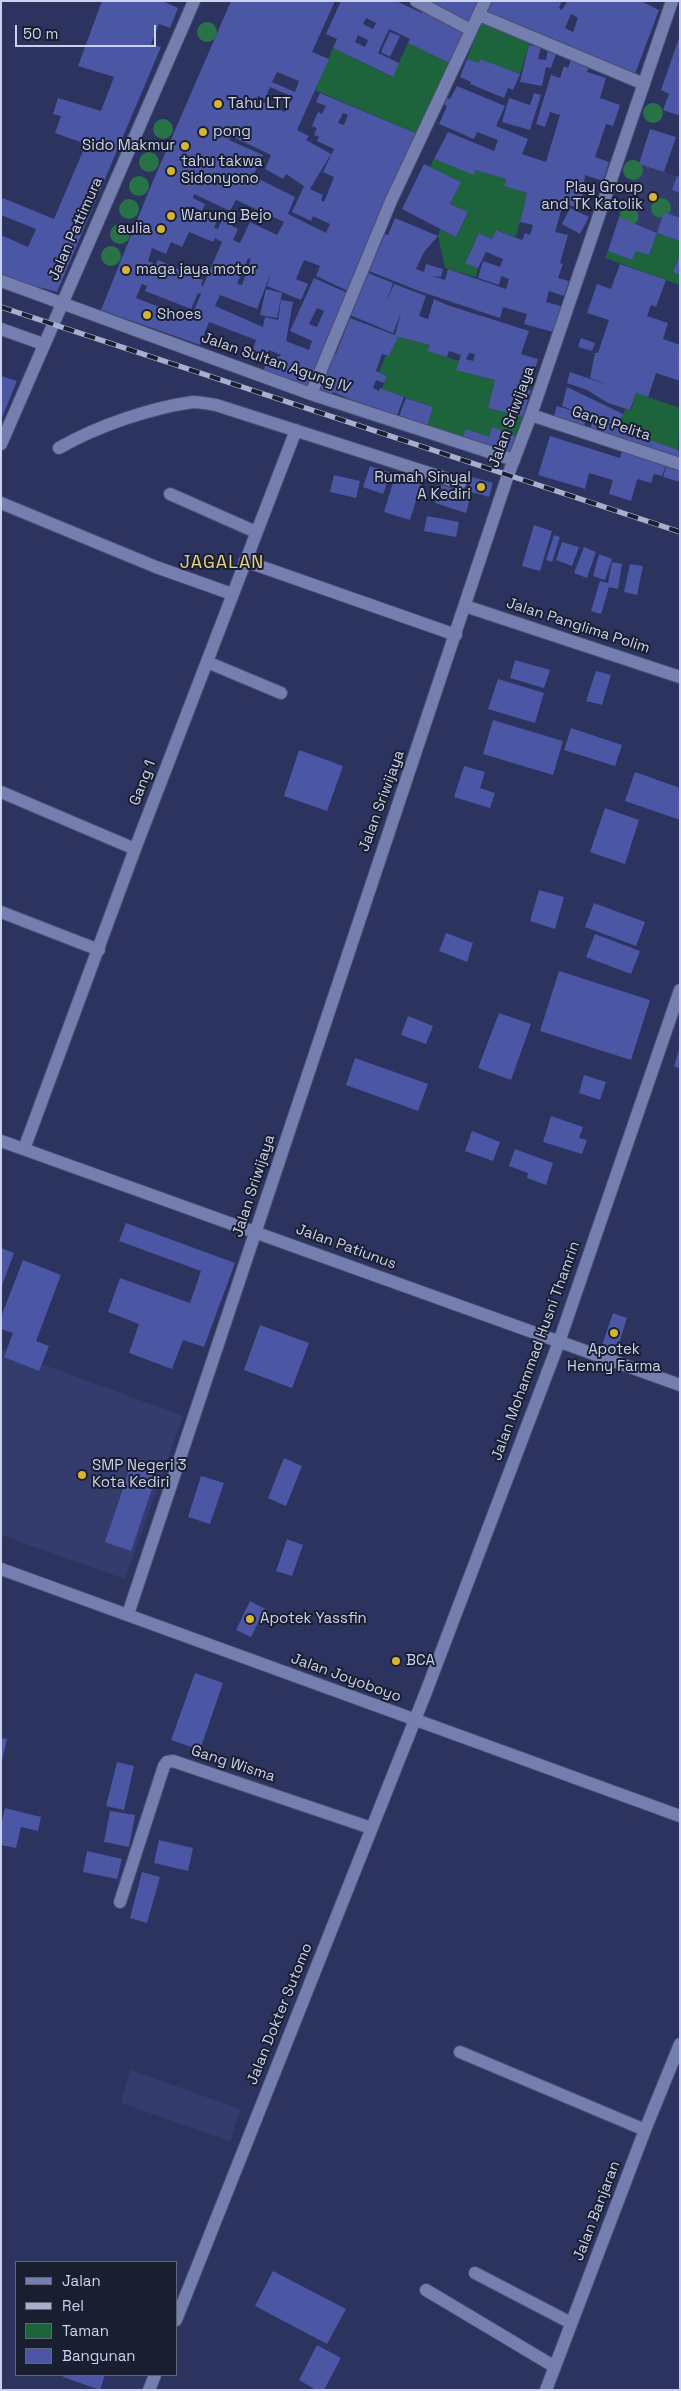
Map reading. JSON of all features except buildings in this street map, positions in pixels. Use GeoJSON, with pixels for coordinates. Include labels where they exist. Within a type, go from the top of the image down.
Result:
{"type":"FeatureCollection","features":[{"type":"Feature","properties":{"kind":"street","name":"Jalan Pattimura"},"geometry":{"type":"LineString","coordinates":[[1,444],[194,1]]}},
{"type":"Feature","properties":{"kind":"street"},"geometry":{"type":"LineString","coordinates":[[416,1],[472,30]]}},
{"type":"Feature","properties":{"kind":"street"},"geometry":{"type":"LineString","coordinates":[[311,394],[390,201],[485,1]]}},
{"type":"Feature","properties":{"kind":"street","name":"Jalan Sriwijaya"},"geometry":{"type":"LineString","coordinates":[[128,1614],[368,890],[672,1]]}},
{"type":"Feature","properties":{"kind":"street"},"geometry":{"type":"LineString","coordinates":[[479,15],[644,84]]}},
{"type":"Feature","properties":{"kind":"street","name":"Jalan Sultan Agung IV"},"geometry":{"type":"LineString","coordinates":[[1,281],[311,394],[514,460]]}},
{"type":"Feature","properties":{"kind":"street"},"geometry":{"type":"LineString","coordinates":[[1,329],[43,344]]}},
{"type":"Feature","properties":{"kind":"street"},"geometry":{"type":"LineString","coordinates":[[59,448],[94,430],[150,412],[195,402],[216,405],[460,483]]}},
{"type":"Feature","properties":{"kind":"street","name":"Gang Pelita"},"geometry":{"type":"LineString","coordinates":[[531,415],[680,464]]}},
{"type":"Feature","properties":{"kind":"street","name":"Gang 1"},"geometry":{"type":"LineString","coordinates":[[24,1149],[206,662],[296,430]]}},
{"type":"Feature","properties":{"kind":"street"},"geometry":{"type":"LineString","coordinates":[[170,494],[256,532]]}},
{"type":"Feature","properties":{"kind":"street"},"geometry":{"type":"LineString","coordinates":[[1,503],[156,567],[232,594]]}},
{"type":"Feature","properties":{"kind":"street"},"geometry":{"type":"LineString","coordinates":[[245,561],[456,635]]}},
{"type":"Feature","properties":{"kind":"street","name":"Jalan Panglima Polim"},"geometry":{"type":"LineString","coordinates":[[465,606],[680,677]]}},
{"type":"Feature","properties":{"kind":"street"},"geometry":{"type":"LineString","coordinates":[[206,662],[281,693]]}},
{"type":"Feature","properties":{"kind":"street"},"geometry":{"type":"LineString","coordinates":[[1,792],[136,849]]}},
{"type":"Feature","properties":{"kind":"street"},"geometry":{"type":"LineString","coordinates":[[1,912],[98,950]]}},
{"type":"Feature","properties":{"kind":"street","name":"Jalan Mohammad Husni Thamrin"},"geometry":{"type":"LineString","coordinates":[[415,1721],[559,1342],[680,990]]}},
{"type":"Feature","properties":{"kind":"street","name":"Jalan Patiunus"},"geometry":{"type":"LineString","coordinates":[[1,1141],[680,1385]]}},
{"type":"Feature","properties":{"kind":"street","name":"Jalan Joyoboyo"},"geometry":{"type":"LineString","coordinates":[[1,1569],[680,1816]]}},
{"type":"Feature","properties":{"kind":"street","name":"Jalan Dokter Sutomo"},"geometry":{"type":"LineString","coordinates":[[178,2315],[415,1721]]}},
{"type":"Feature","properties":{"kind":"street","name":"Gang Wisma"},"geometry":{"type":"LineString","coordinates":[[120,1902],[164,1766],[167,1762],[172,1761],[372,1828]]}},
{"type":"Feature","properties":{"kind":"street","name":"Jalan Banjaran"},"geometry":{"type":"LineString","coordinates":[[546,2390],[645,2130],[680,2044]]}},
{"type":"Feature","properties":{"kind":"street"},"geometry":{"type":"LineString","coordinates":[[460,2052],[645,2130]]}},
{"type":"Feature","properties":{"kind":"street"},"geometry":{"type":"LineString","coordinates":[[475,2273],[571,2323]]}},
{"type":"Feature","properties":{"kind":"street"},"geometry":{"type":"LineString","coordinates":[[426,2290],[555,2367]]}},
{"type":"Feature","properties":{"kind":"street"},"geometry":{"type":"LineString","coordinates":[[149,2390],[155,2376]]}},
{"type":"Feature","properties":{"kind":"shaded area","name":"Play Group and TK Katolik"},"geometry":{"type":"Polygon","coordinates":[[[639,164],[680,177],[680,241],[619,217],[639,164]]]}},
{"type":"Feature","properties":{"kind":"shaded area","name":"SMP Negeri 3 Kota Kediri"},"geometry":{"type":"Polygon","coordinates":[[[1,1349],[183,1416],[125,1579],[1,1535],[1,1349]]]}},
{"type":"Feature","properties":{"kind":"shaded area"},"geometry":{"type":"Polygon","coordinates":[[[130,2070],[240,2109],[230,2141],[121,2103],[130,2070]]]}},
{"type":"Feature","properties":{"kind":"green space"},"geometry":{"type":"Polygon","coordinates":[[[482,18],[531,39],[520,74],[480,60],[479,63],[467,59],[482,18]]]}},
{"type":"Feature","properties":{"kind":"green space"},"geometry":{"type":"Polygon","coordinates":[[[207,22],[214,25],[217,32],[214,39],[207,42],[200,39],[197,32],[200,25],[207,22]]]}},
{"type":"Feature","properties":{"kind":"green space"},"geometry":{"type":"Polygon","coordinates":[[[408,43],[449,63],[418,134],[315,90],[333,48],[392,77],[408,43]]]}},
{"type":"Feature","properties":{"kind":"green space"},"geometry":{"type":"Polygon","coordinates":[[[653,103],[660,106],[663,113],[660,120],[653,123],[646,120],[643,113],[646,106],[653,103]]]}},
{"type":"Feature","properties":{"kind":"green space"},"geometry":{"type":"Polygon","coordinates":[[[163,119],[170,122],[173,129],[170,136],[163,139],[156,136],[153,129],[156,122],[163,119]]]}},
{"type":"Feature","properties":{"kind":"green space"},"geometry":{"type":"Polygon","coordinates":[[[149,152],[156,155],[159,162],[156,169],[149,172],[142,169],[139,162],[142,155],[149,152]]]}},
{"type":"Feature","properties":{"kind":"green space"},"geometry":{"type":"Polygon","coordinates":[[[434,159],[473,174],[475,170],[506,179],[504,186],[527,193],[516,237],[496,230],[492,239],[479,233],[465,262],[478,268],[476,277],[445,268],[438,236],[440,229],[456,237],[468,213],[450,204],[461,182],[430,167],[434,159]]]}},
{"type":"Feature","properties":{"kind":"green space"},"geometry":{"type":"Polygon","coordinates":[[[633,160],[640,163],[643,170],[640,177],[633,180],[626,177],[623,170],[626,163],[633,160]]]}},
{"type":"Feature","properties":{"kind":"green space"},"geometry":{"type":"Polygon","coordinates":[[[139,176],[146,179],[149,186],[146,193],[139,196],[132,193],[129,186],[132,179],[139,176]]]}},
{"type":"Feature","properties":{"kind":"green space"},"geometry":{"type":"Polygon","coordinates":[[[661,198],[668,201],[671,208],[668,215],[661,218],[654,215],[651,208],[654,201],[661,198]]]}},
{"type":"Feature","properties":{"kind":"green space"},"geometry":{"type":"Polygon","coordinates":[[[129,199],[136,202],[139,209],[136,216],[129,219],[122,216],[119,209],[122,202],[129,199]]]}},
{"type":"Feature","properties":{"kind":"green space"},"geometry":{"type":"Polygon","coordinates":[[[627,207],[635,209],[638,213],[638,220],[634,225],[619,222],[620,212],[627,207]]]}},
{"type":"Feature","properties":{"kind":"green space"},"geometry":{"type":"Polygon","coordinates":[[[120,224],[127,227],[130,234],[127,241],[120,244],[113,241],[110,234],[113,227],[120,224]]]}},
{"type":"Feature","properties":{"kind":"green space"},"geometry":{"type":"Polygon","coordinates":[[[657,233],[680,241],[680,255],[673,272],[680,275],[680,285],[605,258],[608,251],[632,260],[636,251],[649,255],[657,233]]]}},
{"type":"Feature","properties":{"kind":"green space"},"geometry":{"type":"Polygon","coordinates":[[[111,246],[118,249],[121,256],[118,263],[111,266],[104,263],[101,256],[104,249],[111,246]]]}},
{"type":"Feature","properties":{"kind":"green space"},"geometry":{"type":"Polygon","coordinates":[[[398,337],[430,345],[428,351],[459,361],[456,369],[495,380],[488,408],[523,417],[517,437],[492,427],[489,437],[461,441],[426,429],[433,407],[382,389],[387,376],[379,372],[386,355],[389,356],[398,337]]]}},
{"type":"Feature","properties":{"kind":"green space"},"geometry":{"type":"Polygon","coordinates":[[[636,393],[680,408],[678,451],[618,429],[625,409],[631,410],[636,393]]]}},
{"type":"Feature","properties":{"kind":"railway"},"geometry":{"type":"LineString","coordinates":[[1,307],[680,532]]}},
{"type":"Feature","properties":{"kind":"place","name":"Tahu LTT"},"geometry":{"type":"Point","coordinates":[218,104]}},
{"type":"Feature","properties":{"kind":"place","name":"pong"},"geometry":{"type":"Point","coordinates":[203,132]}},
{"type":"Feature","properties":{"kind":"place","name":"Sido Makmur"},"geometry":{"type":"Point","coordinates":[185,146]}},
{"type":"Feature","properties":{"kind":"place","name":"tahu takwa Sidonyono"},"geometry":{"type":"Point","coordinates":[171,171]}},
{"type":"Feature","properties":{"kind":"place","name":"Play Group and TK Katolik"},"geometry":{"type":"Point","coordinates":[653,197]}},
{"type":"Feature","properties":{"kind":"place","name":"Warung Bejo"},"geometry":{"type":"Point","coordinates":[171,216]}},
{"type":"Feature","properties":{"kind":"place","name":"aulia"},"geometry":{"type":"Point","coordinates":[161,229]}},
{"type":"Feature","properties":{"kind":"place","name":"maga jaya motor"},"geometry":{"type":"Point","coordinates":[126,270]}},
{"type":"Feature","properties":{"kind":"place","name":"Shoes"},"geometry":{"type":"Point","coordinates":[147,315]}},
{"type":"Feature","properties":{"kind":"place","name":"Rumah Sinyal A Kediri"},"geometry":{"type":"Point","coordinates":[481,487]}},
{"type":"Feature","properties":{"kind":"place","name":"Apotek Henny Farma"},"geometry":{"type":"Point","coordinates":[614,1333]}},
{"type":"Feature","properties":{"kind":"place","name":"SMP Negeri 3 Kota Kediri"},"geometry":{"type":"Point","coordinates":[82,1475]}},
{"type":"Feature","properties":{"kind":"place","name":"Apotek Yassfin"},"geometry":{"type":"Point","coordinates":[250,1619]}},
{"type":"Feature","properties":{"kind":"place","name":"BCA"},"geometry":{"type":"Point","coordinates":[396,1661]}},
{"type":"Feature","properties":{"kind":"district","name":"JAGALAN"},"geometry":{"type":"Point","coordinates":[222,563]}}]}
